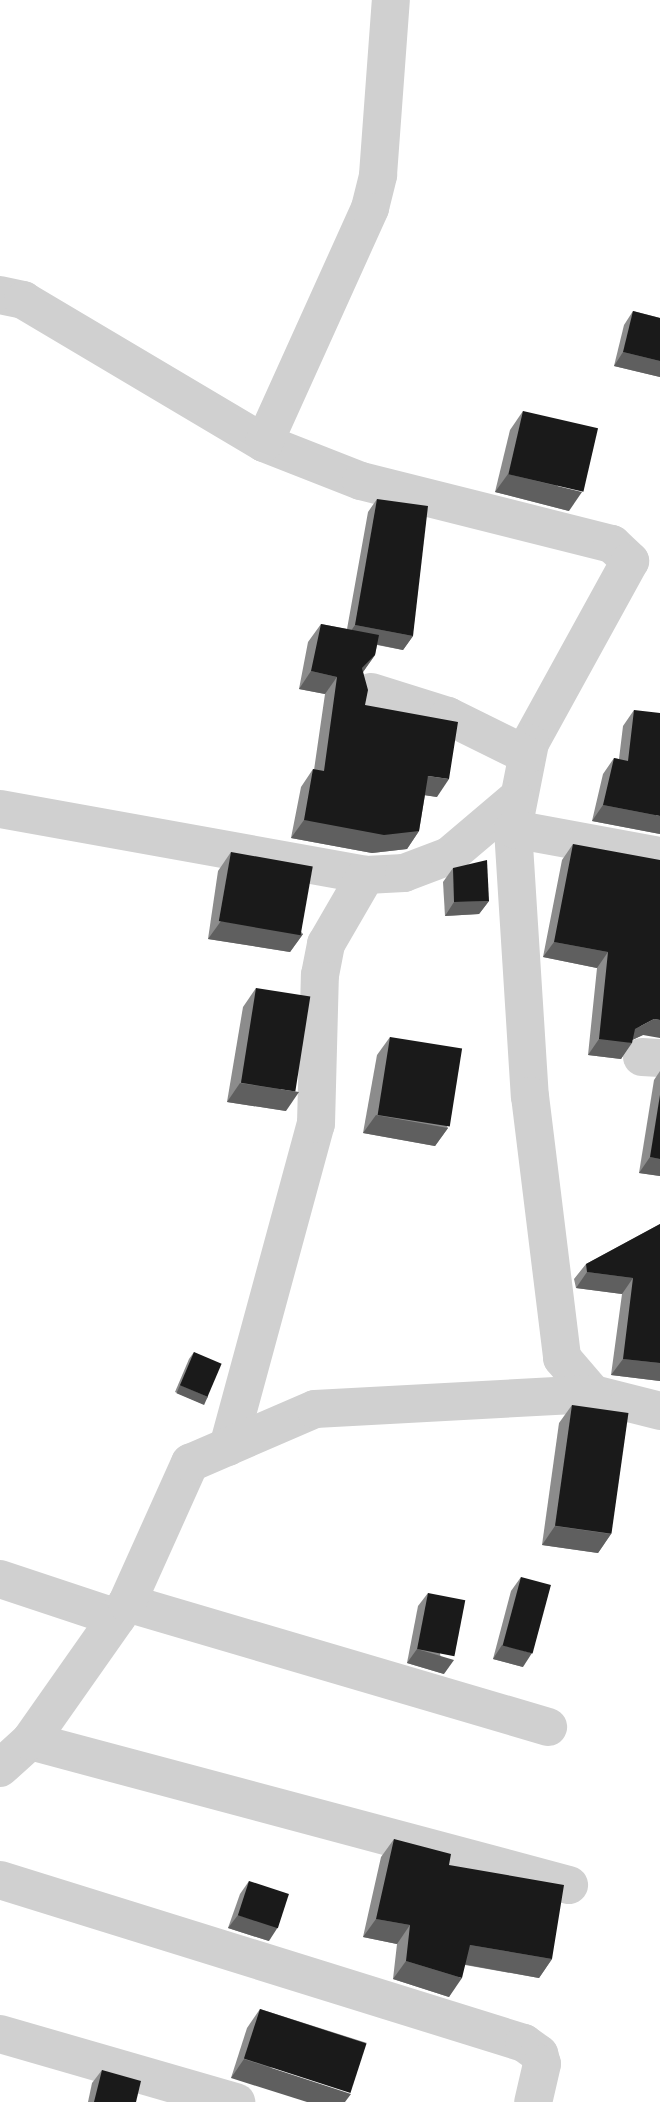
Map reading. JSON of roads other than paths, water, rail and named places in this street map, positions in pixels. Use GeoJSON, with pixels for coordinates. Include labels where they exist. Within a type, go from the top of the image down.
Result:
{"type":"FeatureCollection","features":[{"type":"Feature","properties":{"kind":"street"},"geometry":{"type":"LineString","coordinates":[[264,443],[370,208],[378,175],[391,0]]}},
{"type":"Feature","properties":{"kind":"street"},"geometry":{"type":"LineString","coordinates":[[0,295],[23,300],[264,443],[361,481],[612,544],[645,559],[527,755],[514,814],[530,1096],[562,1358],[593,1394]]}},
{"type":"Feature","properties":{"kind":"street"},"geometry":{"type":"LineString","coordinates":[[371,692],[448,716],[527,755]]}},
{"type":"Feature","properties":{"kind":"street"},"geometry":{"type":"LineString","coordinates":[[0,809],[366,875],[404,873],[449,856],[514,814],[660,856]]}},
{"type":"Feature","properties":{"kind":"street"},"geometry":{"type":"LineString","coordinates":[[228,1447],[316,1124],[320,975],[326,944],[366,875]]}},
{"type":"Feature","properties":{"kind":"street"},"geometry":{"type":"LineString","coordinates":[[569,1885],[11,1753],[122,1611],[190,1463],[315,1409],[593,1394],[660,1411]]}},
{"type":"Feature","properties":{"kind":"street"},"geometry":{"type":"LineString","coordinates":[[0,1578],[548,1727]]}},
{"type":"Feature","properties":{"kind":"street"},"geometry":{"type":"LineString","coordinates":[[0,1880],[524,2043],[539,2054],[542,2064],[533,2102]]}},
{"type":"Feature","properties":{"kind":"street"},"geometry":{"type":"LineString","coordinates":[[0,2034],[236,2102]]}}]}
